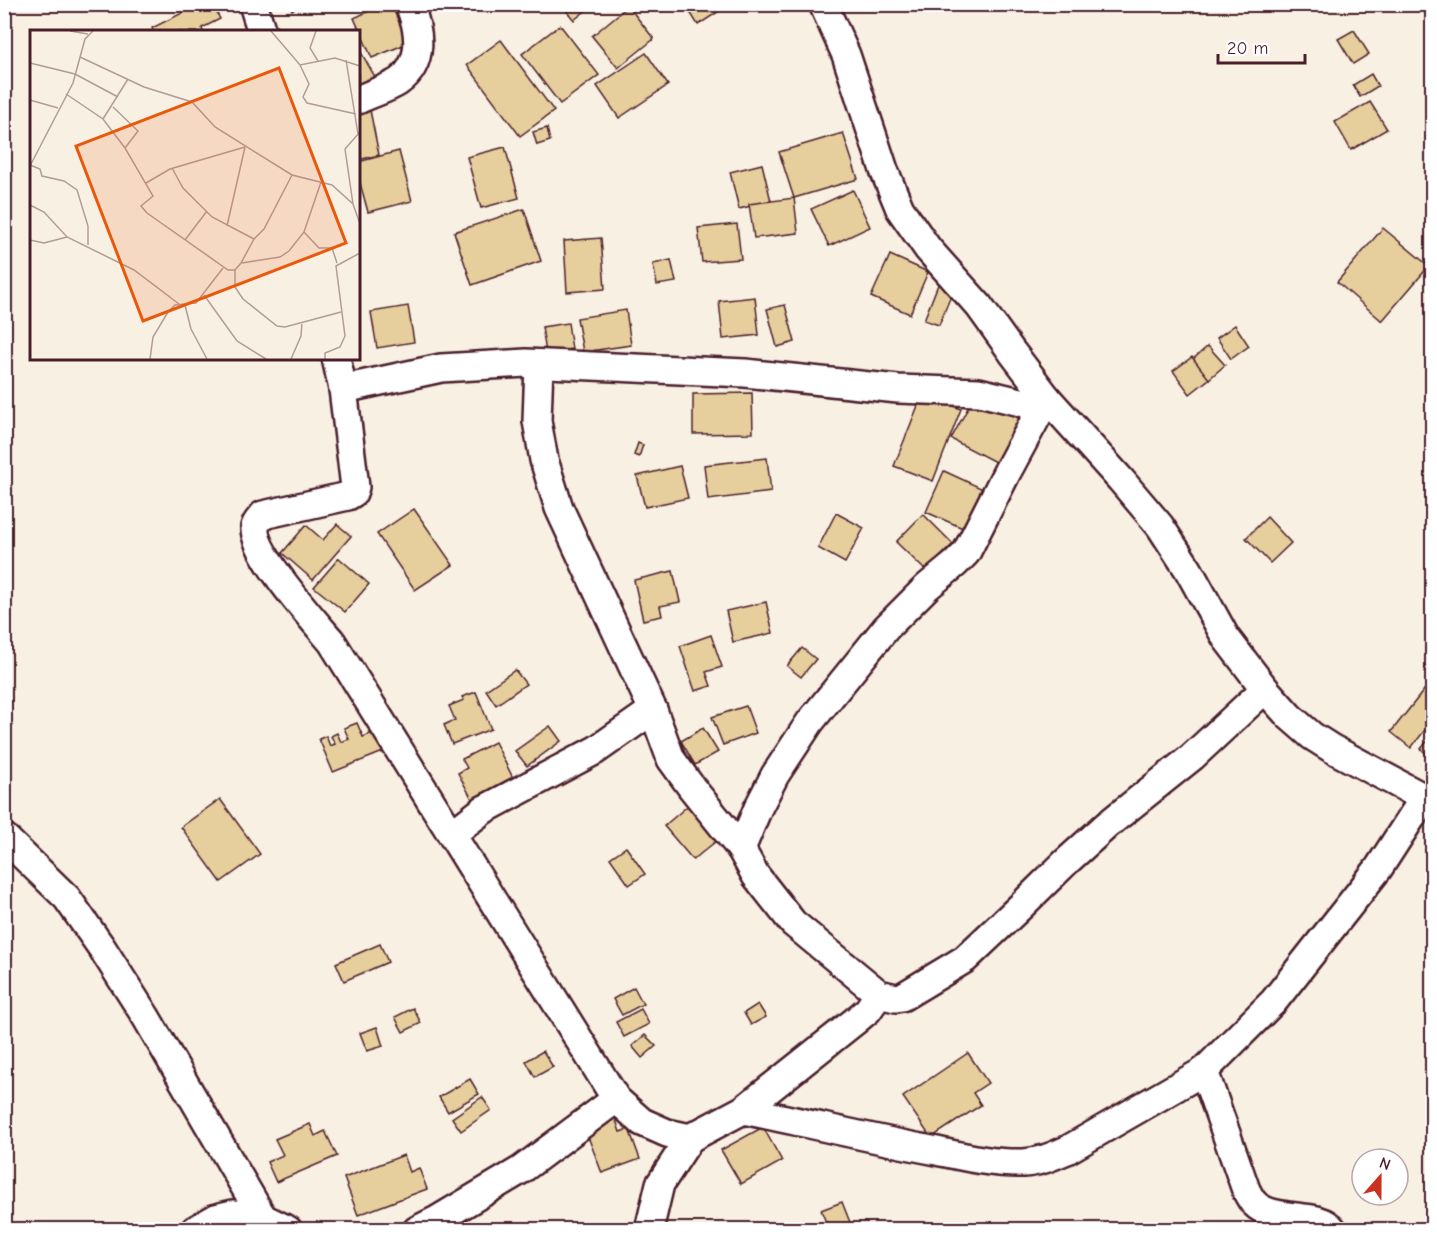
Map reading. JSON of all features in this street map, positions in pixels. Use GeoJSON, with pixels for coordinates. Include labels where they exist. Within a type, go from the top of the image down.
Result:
{"type":"FeatureCollection","features":[{"type":"Feature","properties":{"kind":"street"},"geometry":{"type":"LineString","coordinates":[[253,4],[260,30]]}},
{"type":"Feature","properties":{"kind":"street"},"geometry":{"type":"LineString","coordinates":[[360,99],[398,82],[416,62],[418,39],[409,4]]}},
{"type":"Feature","properties":{"kind":"street"},"geometry":{"type":"LineString","coordinates":[[743,1110],[895,1144],[998,1163],[1025,1163],[1047,1159],[1068,1150],[1204,1071],[1274,1001],[1378,869],[1428,800],[1331,748],[1312,736],[1289,716],[1226,638],[1188,569],[1160,526],[1121,480],[1044,402],[979,306],[928,249],[900,209],[884,170],[846,56],[823,4]]}},
{"type":"Feature","properties":{"kind":"street"},"geometry":{"type":"LineString","coordinates":[[336,360],[343,389],[355,487],[353,494],[263,515],[256,524],[258,540],[279,578],[332,642],[616,1099],[642,1122],[667,1133],[690,1137]]}},
{"type":"Feature","properties":{"kind":"street"},"geometry":{"type":"LineString","coordinates":[[343,389],[441,368],[526,363],[745,373],[898,389],[979,392],[1044,402]]}},
{"type":"Feature","properties":{"kind":"street"},"geometry":{"type":"LineString","coordinates":[[538,364],[537,421],[544,460],[559,508],[652,710],[671,759],[741,849],[756,876],[793,923],[879,994],[902,997],[965,959],[1107,825],[1192,757],[1265,689]]}},
{"type":"Feature","properties":{"kind":"street"},"geometry":{"type":"LineString","coordinates":[[741,849],[775,775],[810,722],[886,628],[927,587],[966,553],[1044,402]]}},
{"type":"Feature","properties":{"kind":"street"},"geometry":{"type":"LineString","coordinates":[[452,834],[483,810],[596,750],[652,710]]}},
{"type":"Feature","properties":{"kind":"street"},"geometry":{"type":"LineString","coordinates":[[4,837],[67,898],[102,948],[147,1017],[263,1218]]}},
{"type":"Feature","properties":{"kind":"street"},"geometry":{"type":"LineString","coordinates":[[649,1230],[660,1184],[690,1137],[743,1110],[868,1010],[879,994]]}},
{"type":"Feature","properties":{"kind":"street"},"geometry":{"type":"LineString","coordinates":[[1204,1071],[1246,1190],[1253,1203],[1266,1211],[1289,1217],[1318,1220],[1329,1224],[1333,1230]]}},
{"type":"Feature","properties":{"kind":"street"},"geometry":{"type":"LineString","coordinates":[[431,1226],[521,1170],[616,1099]]}},
{"type":"Feature","properties":{"kind":"street"},"geometry":{"type":"LineString","coordinates":[[195,1230],[216,1218],[233,1215],[263,1218],[288,1230]]}},
{"type":"Feature","properties":{"kind":"building"},"geometry":{"type":"Polygon","coordinates":[[[200,4],[212,4],[220,19],[202,28],[202,30],[153,30],[152,28],[200,4]]]}},
{"type":"Feature","properties":{"kind":"building"},"geometry":{"type":"Polygon","coordinates":[[[289,4],[303,4],[292,10],[289,4]]]}},
{"type":"Feature","properties":{"kind":"building"},"geometry":{"type":"Polygon","coordinates":[[[384,4],[391,4],[408,43],[372,58],[354,18],[384,4]]]}},
{"type":"Feature","properties":{"kind":"building"},"geometry":{"type":"Polygon","coordinates":[[[561,4],[594,4],[574,20],[561,4]]]}},
{"type":"Feature","properties":{"kind":"building"},"geometry":{"type":"Polygon","coordinates":[[[685,4],[730,4],[698,25],[685,4]]]}},
{"type":"Feature","properties":{"kind":"building"},"geometry":{"type":"Polygon","coordinates":[[[628,6],[654,39],[618,68],[592,36],[628,6]]]}},
{"type":"Feature","properties":{"kind":"building"},"geometry":{"type":"Polygon","coordinates":[[[560,25],[599,75],[560,104],[522,54],[560,25]]]}},
{"type":"Feature","properties":{"kind":"building"},"geometry":{"type":"Polygon","coordinates":[[[1354,30],[1369,54],[1353,64],[1338,39],[1354,30]]]}},
{"type":"Feature","properties":{"kind":"building"},"geometry":{"type":"Polygon","coordinates":[[[501,40],[554,111],[520,136],[467,65],[501,40]]]}},
{"type":"Feature","properties":{"kind":"building"},"geometry":{"type":"Polygon","coordinates":[[[360,51],[375,77],[360,85],[360,51]]]}},
{"type":"Feature","properties":{"kind":"building"},"geometry":{"type":"Polygon","coordinates":[[[646,53],[668,85],[619,118],[597,86],[646,53]]]}},
{"type":"Feature","properties":{"kind":"building"},"geometry":{"type":"Polygon","coordinates":[[[1371,74],[1378,86],[1360,97],[1353,85],[1371,74]]]}},
{"type":"Feature","properties":{"kind":"building"},"geometry":{"type":"Polygon","coordinates":[[[1370,102],[1387,129],[1351,150],[1335,122],[1370,102]]]}},
{"type":"Feature","properties":{"kind":"building"},"geometry":{"type":"Polygon","coordinates":[[[370,110],[379,155],[360,160],[360,112],[370,110]]]}},
{"type":"Feature","properties":{"kind":"building"},"geometry":{"type":"Polygon","coordinates":[[[547,128],[550,141],[537,145],[533,132],[547,128]]]}},
{"type":"Feature","properties":{"kind":"building"},"geometry":{"type":"Polygon","coordinates":[[[843,133],[858,179],[794,198],[779,152],[843,133]]]}},
{"type":"Feature","properties":{"kind":"building"},"geometry":{"type":"Polygon","coordinates":[[[505,147],[519,198],[481,208],[467,157],[505,147]]]}},
{"type":"Feature","properties":{"kind":"building"},"geometry":{"type":"Polygon","coordinates":[[[399,151],[412,201],[368,212],[360,183],[360,161],[399,151]]]}},
{"type":"Feature","properties":{"kind":"building"},"geometry":{"type":"Polygon","coordinates":[[[762,164],[771,201],[739,209],[730,172],[762,164]]]}},
{"type":"Feature","properties":{"kind":"building"},"geometry":{"type":"Polygon","coordinates":[[[853,190],[870,227],[829,246],[811,209],[853,190]]]}},
{"type":"Feature","properties":{"kind":"building"},"geometry":{"type":"Polygon","coordinates":[[[794,198],[798,233],[754,238],[749,204],[794,198]]]}},
{"type":"Feature","properties":{"kind":"building"},"geometry":{"type":"Polygon","coordinates":[[[524,209],[541,261],[472,285],[454,232],[524,209]]]}},
{"type":"Feature","properties":{"kind":"building"},"geometry":{"type":"Polygon","coordinates":[[[737,224],[741,259],[702,262],[698,228],[737,224]]]}},
{"type":"Feature","properties":{"kind":"building"},"geometry":{"type":"Polygon","coordinates":[[[1383,228],[1429,266],[1382,321],[1337,282],[1383,228]]]}},
{"type":"Feature","properties":{"kind":"building"},"geometry":{"type":"Polygon","coordinates":[[[601,238],[605,289],[567,292],[564,241],[601,238]]]}},
{"type":"Feature","properties":{"kind":"building"},"geometry":{"type":"Polygon","coordinates":[[[890,255],[928,272],[910,314],[871,297],[890,255]]]}},
{"type":"Feature","properties":{"kind":"building"},"geometry":{"type":"Polygon","coordinates":[[[671,260],[676,282],[657,285],[653,264],[671,260]]]}},
{"type":"Feature","properties":{"kind":"building"},"geometry":{"type":"Polygon","coordinates":[[[939,282],[954,288],[939,325],[924,320],[939,282]]]}},
{"type":"Feature","properties":{"kind":"building"},"geometry":{"type":"Polygon","coordinates":[[[755,297],[759,335],[723,339],[719,301],[755,297]]]}},
{"type":"Feature","properties":{"kind":"building"},"geometry":{"type":"Polygon","coordinates":[[[785,305],[795,342],[777,347],[767,309],[785,305]]]}},
{"type":"Feature","properties":{"kind":"building"},"geometry":{"type":"Polygon","coordinates":[[[408,306],[414,342],[377,348],[371,312],[408,306]]]}},
{"type":"Feature","properties":{"kind":"building"},"geometry":{"type":"Polygon","coordinates":[[[626,310],[631,345],[583,352],[577,318],[626,310]]]}},
{"type":"Feature","properties":{"kind":"building"},"geometry":{"type":"Polygon","coordinates":[[[568,323],[572,349],[546,353],[542,327],[568,323]]]}},
{"type":"Feature","properties":{"kind":"building"},"geometry":{"type":"Polygon","coordinates":[[[1235,325],[1249,346],[1231,359],[1217,338],[1235,325]]]}},
{"type":"Feature","properties":{"kind":"building"},"geometry":{"type":"Polygon","coordinates":[[[1208,346],[1225,365],[1209,379],[1192,360],[1208,346]]]}},
{"type":"Feature","properties":{"kind":"building"},"geometry":{"type":"Polygon","coordinates":[[[1192,357],[1209,379],[1190,394],[1173,371],[1192,357]]]}},
{"type":"Feature","properties":{"kind":"building"},"geometry":{"type":"Polygon","coordinates":[[[752,393],[753,433],[693,434],[693,394],[752,393]]]}},
{"type":"Feature","properties":{"kind":"building"},"geometry":{"type":"Polygon","coordinates":[[[923,393],[961,409],[933,481],[894,466],[923,393]]]}},
{"type":"Feature","properties":{"kind":"building"},"geometry":{"type":"Polygon","coordinates":[[[975,395],[1020,419],[997,463],[951,439],[975,395]]]}},
{"type":"Feature","properties":{"kind":"building"},"geometry":{"type":"Polygon","coordinates":[[[638,443],[643,445],[639,457],[634,455],[638,443]]]}},
{"type":"Feature","properties":{"kind":"building"},"geometry":{"type":"Polygon","coordinates":[[[767,458],[771,492],[708,500],[704,465],[767,458]]]}},
{"type":"Feature","properties":{"kind":"building"},"geometry":{"type":"Polygon","coordinates":[[[680,466],[688,498],[645,507],[637,476],[680,466]]]}},
{"type":"Feature","properties":{"kind":"building"},"geometry":{"type":"Polygon","coordinates":[[[944,471],[983,489],[965,529],[926,512],[944,471]]]}},
{"type":"Feature","properties":{"kind":"building"},"geometry":{"type":"Polygon","coordinates":[[[414,509],[453,565],[415,590],[377,534],[414,509]]]}},
{"type":"Feature","properties":{"kind":"building"},"geometry":{"type":"Polygon","coordinates":[[[836,513],[864,528],[845,563],[818,548],[836,513]]]}},
{"type":"Feature","properties":{"kind":"building"},"geometry":{"type":"Polygon","coordinates":[[[923,514],[953,544],[926,571],[896,542],[923,514]]]}},
{"type":"Feature","properties":{"kind":"building"},"geometry":{"type":"Polygon","coordinates":[[[1267,517],[1291,543],[1270,563],[1246,538],[1267,517]]]}},
{"type":"Feature","properties":{"kind":"building"},"geometry":{"type":"Polygon","coordinates":[[[337,524],[351,536],[313,580],[282,553],[306,525],[323,540],[337,524]]]}},
{"type":"Feature","properties":{"kind":"building"},"geometry":{"type":"Polygon","coordinates":[[[339,558],[369,584],[345,612],[314,587],[339,558]]]}},
{"type":"Feature","properties":{"kind":"building"},"geometry":{"type":"Polygon","coordinates":[[[673,571],[680,602],[660,606],[662,616],[643,620],[634,580],[673,571]]]}},
{"type":"Feature","properties":{"kind":"building"},"geometry":{"type":"Polygon","coordinates":[[[766,602],[773,633],[733,642],[726,611],[766,602]]]}},
{"type":"Feature","properties":{"kind":"building"},"geometry":{"type":"Polygon","coordinates":[[[711,635],[722,667],[706,672],[711,686],[695,691],[680,646],[711,635]]]}},
{"type":"Feature","properties":{"kind":"building"},"geometry":{"type":"Polygon","coordinates":[[[802,648],[816,659],[801,677],[787,666],[802,648]]]}},
{"type":"Feature","properties":{"kind":"building"},"geometry":{"type":"Polygon","coordinates":[[[515,670],[526,684],[496,705],[486,690],[515,670]]]}},
{"type":"Feature","properties":{"kind":"building"},"geometry":{"type":"Polygon","coordinates":[[[1432,680],[1432,721],[1411,748],[1391,732],[1432,680]]]}},
{"type":"Feature","properties":{"kind":"building"},"geometry":{"type":"Polygon","coordinates":[[[476,692],[491,729],[452,744],[444,725],[455,720],[449,706],[464,700],[462,697],[476,692]]]}},
{"type":"Feature","properties":{"kind":"building"},"geometry":{"type":"Polygon","coordinates":[[[746,706],[756,733],[723,745],[712,717],[746,706]]]}},
{"type":"Feature","properties":{"kind":"building"},"geometry":{"type":"Polygon","coordinates":[[[357,723],[363,737],[375,732],[383,752],[333,772],[319,739],[326,736],[330,746],[335,744],[331,736],[337,733],[341,742],[349,739],[344,728],[357,723]]]}},
{"type":"Feature","properties":{"kind":"building"},"geometry":{"type":"Polygon","coordinates":[[[550,726],[561,741],[527,766],[515,751],[550,726]]]}},
{"type":"Feature","properties":{"kind":"building"},"geometry":{"type":"Polygon","coordinates":[[[703,728],[718,752],[695,765],[681,741],[703,728]]]}},
{"type":"Feature","properties":{"kind":"building"},"geometry":{"type":"Polygon","coordinates":[[[1432,735],[1432,759],[1421,749],[1432,735]]]}},
{"type":"Feature","properties":{"kind":"building"},"geometry":{"type":"Polygon","coordinates":[[[495,742],[513,778],[472,799],[458,773],[467,768],[462,759],[495,742]]]}},
{"type":"Feature","properties":{"kind":"building"},"geometry":{"type":"Polygon","coordinates":[[[220,799],[260,854],[221,882],[181,827],[220,799]]]}},
{"type":"Feature","properties":{"kind":"building"},"geometry":{"type":"Polygon","coordinates":[[[691,803],[721,837],[693,860],[664,826],[691,803]]]}},
{"type":"Feature","properties":{"kind":"building"},"geometry":{"type":"Polygon","coordinates":[[[626,847],[645,874],[629,885],[610,858],[626,847]]]}},
{"type":"Feature","properties":{"kind":"building"},"geometry":{"type":"Polygon","coordinates":[[[380,944],[388,962],[344,981],[336,963],[380,944]]]}},
{"type":"Feature","properties":{"kind":"building"},"geometry":{"type":"Polygon","coordinates":[[[634,987],[643,1004],[622,1015],[613,999],[634,987]]]}},
{"type":"Feature","properties":{"kind":"building"},"geometry":{"type":"Polygon","coordinates":[[[758,1004],[766,1017],[751,1025],[744,1013],[758,1004]]]}},
{"type":"Feature","properties":{"kind":"building"},"geometry":{"type":"Polygon","coordinates":[[[413,1008],[421,1023],[403,1032],[395,1017],[413,1008]]]}},
{"type":"Feature","properties":{"kind":"building"},"geometry":{"type":"Polygon","coordinates":[[[641,1009],[649,1024],[624,1037],[616,1022],[641,1009]]]}},
{"type":"Feature","properties":{"kind":"building"},"geometry":{"type":"Polygon","coordinates":[[[377,1027],[383,1046],[367,1051],[360,1033],[377,1027]]]}},
{"type":"Feature","properties":{"kind":"building"},"geometry":{"type":"Polygon","coordinates":[[[645,1035],[656,1046],[642,1058],[632,1046],[645,1035]]]}},
{"type":"Feature","properties":{"kind":"building"},"geometry":{"type":"Polygon","coordinates":[[[543,1051],[553,1067],[535,1077],[526,1061],[543,1051]]]}},
{"type":"Feature","properties":{"kind":"building"},"geometry":{"type":"Polygon","coordinates":[[[968,1053],[988,1083],[973,1093],[981,1105],[931,1138],[903,1097],[968,1053]]]}},
{"type":"Feature","properties":{"kind":"building"},"geometry":{"type":"Polygon","coordinates":[[[470,1079],[479,1094],[448,1112],[439,1097],[470,1079]]]}},
{"type":"Feature","properties":{"kind":"building"},"geometry":{"type":"Polygon","coordinates":[[[482,1097],[491,1110],[461,1131],[452,1118],[482,1097]]]}},
{"type":"Feature","properties":{"kind":"building"},"geometry":{"type":"Polygon","coordinates":[[[615,1117],[620,1132],[629,1129],[640,1159],[602,1173],[585,1129],[615,1117]]]}},
{"type":"Feature","properties":{"kind":"building"},"geometry":{"type":"Polygon","coordinates":[[[310,1124],[315,1136],[325,1131],[337,1156],[276,1182],[267,1162],[283,1155],[275,1139],[310,1124]]]}},
{"type":"Feature","properties":{"kind":"building"},"geometry":{"type":"Polygon","coordinates":[[[763,1127],[782,1161],[741,1184],[721,1150],[763,1127]]]}},
{"type":"Feature","properties":{"kind":"building"},"geometry":{"type":"Polygon","coordinates":[[[404,1155],[410,1172],[419,1168],[427,1189],[358,1215],[344,1178],[404,1155]]]}},
{"type":"Feature","properties":{"kind":"building"},"geometry":{"type":"Polygon","coordinates":[[[842,1202],[853,1230],[829,1230],[821,1210],[842,1202]]]}}]}
